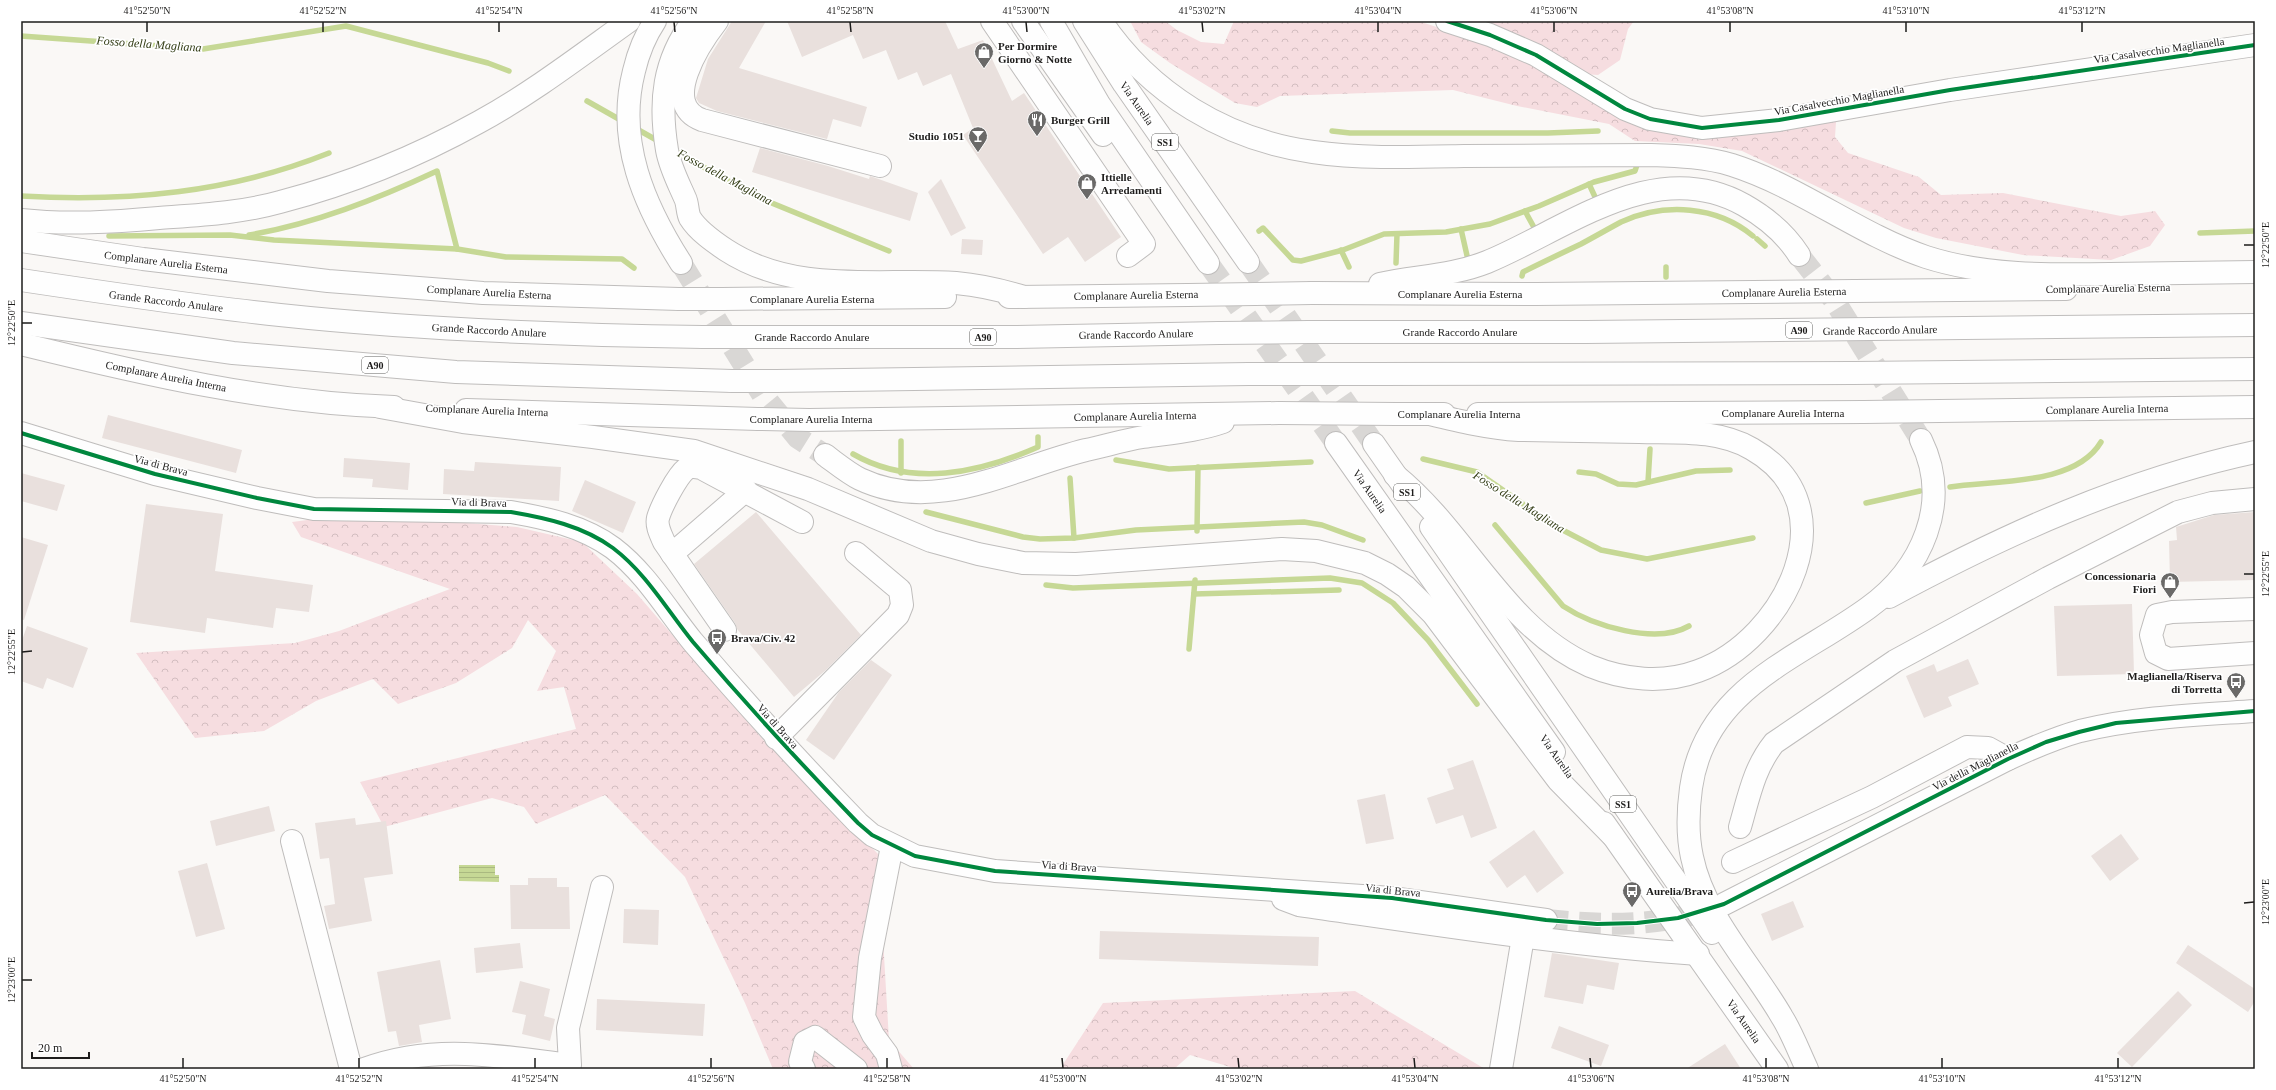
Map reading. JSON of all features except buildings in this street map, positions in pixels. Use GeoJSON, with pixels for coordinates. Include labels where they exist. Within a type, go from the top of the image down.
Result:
{"type":"FeatureCollection","features":[{"type":"Feature","properties":{"kind":"main road"},"geometry":{"type":"LineString","coordinates":[[21,220],[45,223],[132,220],[215,214],[279,203],[388,167],[480,122],[552,77],[629,21]]}},
{"type":"Feature","properties":{"kind":"main road"},"geometry":{"type":"LineString","coordinates":[[655,21],[636,62],[628,100],[629,138],[638,180],[656,221],[682,263]]}},
{"type":"Feature","properties":{"kind":"main road"},"geometry":{"type":"LineString","coordinates":[[693,21],[676,49],[666,78],[663,101],[663,123],[668,158],[675,178],[687,200],[689,217],[715,244],[769,272],[802,279],[823,281],[956,283],[982,286],[1024,296]]}},
{"type":"Feature","properties":{"kind":"main road"},"geometry":{"type":"LineString","coordinates":[[717,21],[696,50],[688,73],[684,100],[686,108],[693,116],[702,120],[880,166]]}},
{"type":"Feature","properties":{"kind":"main road"},"geometry":{"type":"LineString","coordinates":[[992,21],[1144,244],[1128,256]]}},
{"type":"Feature","properties":{"kind":"main road"},"geometry":{"type":"LineString","coordinates":[[1023,21],[1118,156],[1144,185],[1171,208]]}},
{"type":"Feature","properties":{"kind":"main road"},"geometry":{"type":"LineString","coordinates":[[1051,21],[1099,104],[1208,263]]}},
{"type":"Feature","properties":{"kind":"main road","name":"Via Aurelia"},"geometry":{"type":"LineString","coordinates":[[1084,21],[1124,84],[1248,262]]}},
{"type":"Feature","properties":{"kind":"main road"},"geometry":{"type":"LineString","coordinates":[[1101,21],[1130,58],[1150,79],[1196,113],[1262,141],[1287,147],[1314,152],[1416,157],[1643,155],[1690,157],[1712,160],[1751,172],[1792,189],[1903,248],[1949,263],[1998,271],[2065,274],[2255,272]]}},
{"type":"Feature","properties":{"kind":"main road","name":"Via Casalvecchio Maglianella"},"geometry":{"type":"LineString","coordinates":[[1447,21],[1490,35],[1536,55],[1624,109],[1650,119],[1702,128],[1779,120],[1950,90],[2255,45]]}},
{"type":"Feature","properties":{"kind":"main road"},"geometry":{"type":"LineString","coordinates":[[1336,293],[1390,281],[1443,274],[1474,267],[1517,249],[1617,200],[1667,188],[1710,192],[1740,204],[1773,225],[1788,240],[1799,256]]}},
{"type":"Feature","properties":{"kind":"main road","name":"Complanare Aurelia Esterna"},"geometry":{"type":"LineString","coordinates":[[21,241],[143,259],[335,282],[483,293],[679,299],[1312,293],[1552,294],[2255,286]]}},
{"type":"Feature","properties":{"kind":"main road","name":"Grande Raccordo Anulare"},"geometry":{"type":"LineString","coordinates":[[21,280],[281,315],[469,330],[703,337],[1017,337],[1219,333],[1594,332],[2255,325]]}},
{"type":"Feature","properties":{"kind":"main road","name":"A90"},"geometry":{"type":"LineString","coordinates":[[21,323],[233,353],[456,372],[776,381],[1249,374],[1854,373],[2255,369]]}},
{"type":"Feature","properties":{"kind":"main road","name":"Complanare Aurelia Interna"},"geometry":{"type":"LineString","coordinates":[[21,344],[215,386],[313,401],[380,407],[758,419],[809,420],[1247,414],[1856,412],[2255,408]]}},
{"type":"Feature","properties":{"kind":"main road"},"geometry":{"type":"LineString","coordinates":[[380,407],[463,422],[593,437],[694,451],[808,489],[931,541],[978,554],[1023,563],[1076,564],[1282,549],[1316,551],[1365,563],[1397,581],[1433,614],[1550,770],[1612,835]]}},
{"type":"Feature","properties":{"kind":"main road"},"geometry":{"type":"LineString","coordinates":[[825,455],[859,478],[875,485],[899,492],[930,493],[960,488],[990,480],[1080,452],[1141,438],[1208,427],[1247,414]]}},
{"type":"Feature","properties":{"kind":"main road"},"geometry":{"type":"LineString","coordinates":[[1395,475],[1433,509],[1524,621],[1544,638],[1570,655],[1590,666],[1607,672],[1629,677],[1653,679],[1667,678],[1700,671],[1738,648],[1751,637],[1768,619],[1789,587],[1802,549],[1800,511],[1793,492],[1778,469],[1766,458],[1742,444],[1718,436],[1698,433],[1502,429],[1430,414]]}},
{"type":"Feature","properties":{"kind":"main road","name":"Via di Brava"},"geometry":{"type":"LineString","coordinates":[[21,433],[155,474],[314,509],[511,512],[561,523],[586,532],[612,548],[642,576],[776,738],[858,823],[872,835],[915,856],[995,871],[1254,887],[1392,898],[1546,920]]}},
{"type":"Feature","properties":{"kind":"main road"},"geometry":{"type":"LineString","coordinates":[[1869,608],[1904,572],[1915,557],[1930,527],[1934,496],[1931,465],[1921,440]]}},
{"type":"Feature","properties":{"kind":"main road","name":"Via Aurelia"},"geometry":{"type":"LineString","coordinates":[[1336,444],[1612,835],[1698,954],[1777,1069]]}},
{"type":"Feature","properties":{"kind":"main road","name":"SS1"},"geometry":{"type":"LineString","coordinates":[[1374,444],[1806,1069]]}},
{"type":"Feature","properties":{"kind":"main road"},"geometry":{"type":"LineString","coordinates":[[1806,1069],[1783,1018],[1719,920],[1700,884],[1691,856],[1689,836],[1689,798],[1698,758],[1710,732],[1734,700],[1755,681],[1780,663],[1869,608],[1962,557],[2057,514],[2190,468],[2255,452]]}},
{"type":"Feature","properties":{"kind":"main road"},"geometry":{"type":"LineString","coordinates":[[725,630],[664,542],[657,519],[672,488],[686,470],[693,467],[701,468],[746,490],[802,522]]}},
{"type":"Feature","properties":{"kind":"main road"},"geometry":{"type":"LineString","coordinates":[[672,554],[746,490]]}},
{"type":"Feature","properties":{"kind":"main road"},"geometry":{"type":"LineString","coordinates":[[1740,827],[1756,771],[1763,757],[1774,743],[1894,661],[2048,578],[2178,512],[2212,503],[2255,499]]}},
{"type":"Feature","properties":{"kind":"main road"},"geometry":{"type":"LineString","coordinates":[[776,738],[898,615],[902,605],[900,590],[856,553]]}},
{"type":"Feature","properties":{"kind":"main road"},"geometry":{"type":"LineString","coordinates":[[667,608],[696,589]]}},
{"type":"Feature","properties":{"kind":"main road"},"geometry":{"type":"LineString","coordinates":[[2255,609],[2172,612],[2157,615],[2151,635],[2156,653],[2168,659],[2255,653]]}},
{"type":"Feature","properties":{"kind":"main road","name":"Via della Maglianella"},"geometry":{"type":"LineString","coordinates":[[1724,904],[2008,759],[2060,737],[2116,723],[2255,710]]}},
{"type":"Feature","properties":{"kind":"main road"},"geometry":{"type":"LineString","coordinates":[[1733,862],[1872,797],[1967,748],[1988,748],[2008,759]]}},
{"type":"Feature","properties":{"kind":"main road"},"geometry":{"type":"LineString","coordinates":[[292,841],[351,1069]]}},
{"type":"Feature","properties":{"kind":"main road"},"geometry":{"type":"LineString","coordinates":[[890,1069],[887,1054],[873,1035],[864,1017],[870,958],[892,846]]}},
{"type":"Feature","properties":{"kind":"main road"},"geometry":{"type":"LineString","coordinates":[[364,1069],[400,1058],[431,1053],[459,1053],[570,1065],[568,1028],[602,887]]}},
{"type":"Feature","properties":{"kind":"main road"},"geometry":{"type":"LineString","coordinates":[[1254,887],[1299,905],[1523,937],[1621,949],[1698,954]]}},
{"type":"Feature","properties":{"kind":"main road"},"geometry":{"type":"LineString","coordinates":[[1501,1069],[1523,937]]}},
{"type":"Feature","properties":{"kind":"main road"},"geometry":{"type":"LineString","coordinates":[[804,1069],[800,1062],[805,1042],[815,1037],[856,1069]]}},
{"type":"Feature","properties":{"kind":"green space"},"geometry":{"type":"Polygon","coordinates":[[[1130,21],[1165,21],[1177,30],[1201,42],[1224,44],[1234,21],[1418,21],[1520,54],[1650,124],[1833,118],[1836,122],[1835,137],[1848,153],[1919,177],[1941,195],[2003,193],[2121,216],[2155,211],[2165,225],[2150,246],[2111,260],[2023,255],[1936,238],[1904,228],[1742,151],[1699,144],[1635,141],[1609,124],[1517,106],[1453,90],[1280,96],[1257,107],[1235,103],[1170,63],[1141,42],[1130,21]]]}},
{"type":"Feature","properties":{"kind":"green space"},"geometry":{"type":"Polygon","coordinates":[[[1474,21],[1634,21],[1628,29],[1620,60],[1598,75],[1583,74],[1474,21]]]}},
{"type":"Feature","properties":{"kind":"green space"},"geometry":{"type":"Polygon","coordinates":[[[353,514],[517,527],[582,542],[637,594],[766,743],[802,776],[878,854],[889,1040],[914,1069],[773,1069],[745,1003],[685,877],[605,795],[536,824],[524,807],[492,798],[384,827],[360,782],[576,729],[564,687],[537,691],[556,651],[528,620],[512,648],[456,683],[398,704],[373,679],[316,701],[264,731],[195,738],[136,653],[295,643],[339,631],[450,589],[301,537],[292,522],[353,514]]]}},
{"type":"Feature","properties":{"kind":"green space"},"geometry":{"type":"Polygon","coordinates":[[[1355,991],[1485,1069],[1237,1069],[1190,1055],[1174,1069],[1060,1069],[1103,1003],[1355,991]]]}},
{"type":"Feature","properties":{"kind":"shaded area"},"geometry":{"type":"Polygon","coordinates":[[[459,865],[495,865],[495,875],[499,875],[499,882],[459,881],[459,865]]]}},
{"type":"Feature","properties":{"kind":"waterway","name":"Fosso della Magliana"},"geometry":{"type":"LineString","coordinates":[[21,36],[203,49],[346,26],[488,63],[509,71]]}},
{"type":"Feature","properties":{"kind":"waterway","name":"Fosso della Magliana"},"geometry":{"type":"LineString","coordinates":[[587,101],[624,122]]}},
{"type":"Feature","properties":{"kind":"waterway","name":"Fosso della Magliana"},"geometry":{"type":"LineString","coordinates":[[635,128],[660,142]]}},
{"type":"Feature","properties":{"kind":"waterway"},"geometry":{"type":"LineString","coordinates":[[1332,131],[1350,133],[1548,133],[1598,131]]}},
{"type":"Feature","properties":{"kind":"waterway","name":"Fosso della Magliana"},"geometry":{"type":"LineString","coordinates":[[673,150],[757,197],[889,251]]}},
{"type":"Feature","properties":{"kind":"waterway"},"geometry":{"type":"LineString","coordinates":[[21,196],[61,198],[139,196],[178,192],[216,186],[254,177],[291,167],[329,153]]}},
{"type":"Feature","properties":{"kind":"waterway"},"geometry":{"type":"LineString","coordinates":[[1259,231],[1263,228],[1293,260],[1301,261],[1343,250],[1384,234],[1446,232],[1490,224],[1539,206],[1594,182],[1635,171],[1637,165]]}},
{"type":"Feature","properties":{"kind":"waterway"},"geometry":{"type":"LineString","coordinates":[[249,235],[297,224],[345,209],[368,201],[437,171],[457,249]]}},
{"type":"Feature","properties":{"kind":"waterway"},"geometry":{"type":"LineString","coordinates":[[1589,184],[1596,199]]}},
{"type":"Feature","properties":{"kind":"waterway"},"geometry":{"type":"LineString","coordinates":[[1522,276],[1523,272],[1581,244],[1621,222],[1655,212],[1690,210],[1707,213],[1723,218],[1739,226],[1753,236]]}},
{"type":"Feature","properties":{"kind":"waterway"},"geometry":{"type":"LineString","coordinates":[[1525,211],[1536,231]]}},
{"type":"Feature","properties":{"kind":"waterway"},"geometry":{"type":"LineString","coordinates":[[1461,229],[1468,260]]}},
{"type":"Feature","properties":{"kind":"waterway","name":"Fosso della Magliana"},"geometry":{"type":"LineString","coordinates":[[2200,233],[2255,231]]}},
{"type":"Feature","properties":{"kind":"waterway"},"geometry":{"type":"LineString","coordinates":[[1396,263],[1397,234]]}},
{"type":"Feature","properties":{"kind":"waterway"},"geometry":{"type":"LineString","coordinates":[[109,236],[230,235],[274,240],[457,249],[506,257],[622,259],[634,268]]}},
{"type":"Feature","properties":{"kind":"waterway"},"geometry":{"type":"LineString","coordinates":[[1757,239],[1765,246]]}},
{"type":"Feature","properties":{"kind":"waterway"},"geometry":{"type":"LineString","coordinates":[[1341,250],[1349,267]]}},
{"type":"Feature","properties":{"kind":"waterway"},"geometry":{"type":"LineString","coordinates":[[1666,267],[1666,277]]}},
{"type":"Feature","properties":{"kind":"waterway"},"geometry":{"type":"LineString","coordinates":[[853,454],[875,465],[898,471],[922,474],[946,473],[969,470],[1016,456],[1038,447],[1038,437]]}},
{"type":"Feature","properties":{"kind":"waterway"},"geometry":{"type":"LineString","coordinates":[[901,441],[901,473]]}},
{"type":"Feature","properties":{"kind":"waterway","name":"Fosso della Magliana"},"geometry":{"type":"LineString","coordinates":[[1950,487],[2011,481],[2054,474],[2073,467],[2089,456],[2101,442]]}},
{"type":"Feature","properties":{"kind":"waterway"},"geometry":{"type":"LineString","coordinates":[[1648,482],[1650,449]]}},
{"type":"Feature","properties":{"kind":"waterway","name":"Fosso della Magliana"},"geometry":{"type":"LineString","coordinates":[[1423,459],[1477,472],[1553,525],[1601,550],[1647,559],[1753,538]]}},
{"type":"Feature","properties":{"kind":"waterway","name":"Fosso della Magliana"},"geometry":{"type":"LineString","coordinates":[[1116,460],[1169,469],[1311,462]]}},
{"type":"Feature","properties":{"kind":"waterway"},"geometry":{"type":"LineString","coordinates":[[1197,531],[1198,467]]}},
{"type":"Feature","properties":{"kind":"waterway"},"geometry":{"type":"LineString","coordinates":[[1579,472],[1596,474],[1618,484],[1636,485],[1696,471],[1730,470]]}},
{"type":"Feature","properties":{"kind":"waterway"},"geometry":{"type":"LineString","coordinates":[[1070,478],[1074,538]]}},
{"type":"Feature","properties":{"kind":"waterway","name":"Fosso della Magliana"},"geometry":{"type":"LineString","coordinates":[[1866,503],[1920,491]]}},
{"type":"Feature","properties":{"kind":"waterway"},"geometry":{"type":"LineString","coordinates":[[926,512],[1023,537],[1040,539],[1074,538],[1136,530],[1304,522],[1322,525],[1363,540]]}},
{"type":"Feature","properties":{"kind":"waterway"},"geometry":{"type":"LineString","coordinates":[[1495,525],[1563,606],[1576,613],[1607,626],[1625,631],[1660,634],[1689,626]]}},
{"type":"Feature","properties":{"kind":"waterway"},"geometry":{"type":"LineString","coordinates":[[1046,585],[1073,588],[1330,578],[1362,583],[1393,603],[1428,640],[1477,704]]}},
{"type":"Feature","properties":{"kind":"waterway"},"geometry":{"type":"LineString","coordinates":[[1189,649],[1195,580]]}},
{"type":"Feature","properties":{"kind":"waterway"},"geometry":{"type":"LineString","coordinates":[[1194,594],[1339,590]]}},
{"type":"Feature","properties":{"kind":"tunnel"},"geometry":{"type":"LineString","coordinates":[[1799,255],[1834,300],[1921,440]]}},
{"type":"Feature","properties":{"kind":"tunnel"},"geometry":{"type":"LineString","coordinates":[[1248,262],[1374,444]]}},
{"type":"Feature","properties":{"kind":"tunnel"},"geometry":{"type":"LineString","coordinates":[[681,263],[762,394],[798,438],[825,455]]}},
{"type":"Feature","properties":{"kind":"tunnel"},"geometry":{"type":"LineString","coordinates":[[1208,263],[1336,443]]}},
{"type":"Feature","properties":{"kind":"tunnel"},"geometry":{"type":"LineString","coordinates":[[1546,920],[1611,924],[1632,923],[1675,918],[1696,914],[1716,907]]}},
{"type":"Feature","properties":{"kind":"cycle path"},"geometry":{"type":"LineString","coordinates":[[1447,21],[1490,35],[1536,55],[1625,109],[1650,119],[1702,128],[1779,120],[1950,90],[2255,45]]}},
{"type":"Feature","properties":{"kind":"cycle path"},"geometry":{"type":"LineString","coordinates":[[21,433],[155,474],[257,498],[314,509],[511,512],[551,520],[589,534],[613,548],[636,569],[656,592],[693,642],[733,688],[816,779],[858,823],[872,835],[915,856],[995,871],[1392,898],[1546,920],[1597,924],[1637,923],[1678,918],[1724,904],[2008,759],[2046,742],[2116,723],[2255,711]]}},
{"type":"Feature","properties":{"kind":"place","name":"Per Dormire Giorno & Notte"},"geometry":{"type":"Point","coordinates":[984,69]}},
{"type":"Feature","properties":{"kind":"place","name":"Burger Grill"},"geometry":{"type":"Point","coordinates":[1037,137]}},
{"type":"Feature","properties":{"kind":"place","name":"Studio 1051"},"geometry":{"type":"Point","coordinates":[978,153]}},
{"type":"Feature","properties":{"kind":"place","name":"Ittielle Arredamenti"},"geometry":{"type":"Point","coordinates":[1087,200]}},
{"type":"Feature","properties":{"kind":"place","name":"Concessionaria Fiori"},"geometry":{"type":"Point","coordinates":[2170,599]}},
{"type":"Feature","properties":{"kind":"place","name":"Brava/Civ. 42"},"geometry":{"type":"Point","coordinates":[717,655]}},
{"type":"Feature","properties":{"kind":"place","name":"Maglianella/Riserva di Torretta"},"geometry":{"type":"Point","coordinates":[2236,699]}},
{"type":"Feature","properties":{"kind":"place","name":"Aurelia/Brava"},"geometry":{"type":"Point","coordinates":[1632,908]}}]}
